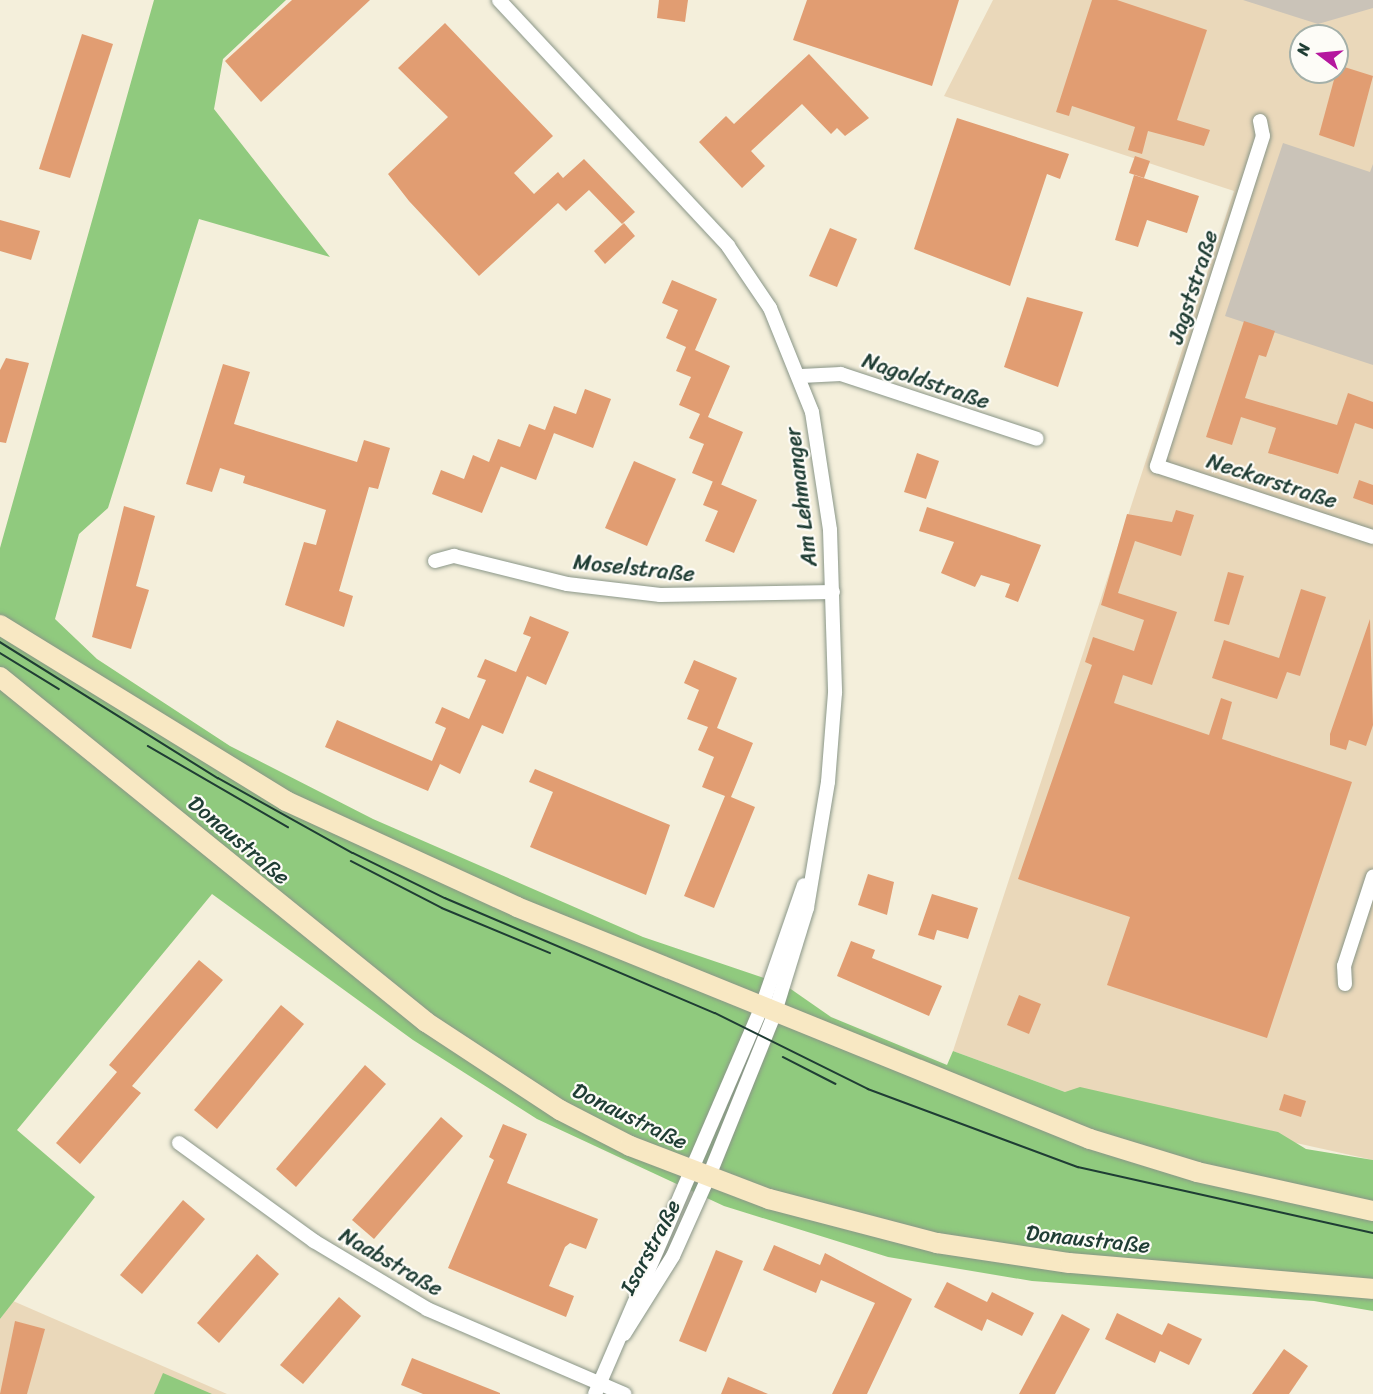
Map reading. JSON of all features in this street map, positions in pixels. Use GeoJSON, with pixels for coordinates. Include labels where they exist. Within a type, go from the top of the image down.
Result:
{"type":"FeatureCollection","features":[{"type":"Feature","properties":{"kind":"main road","name":"Donaustraße"},"geometry":{"type":"LineString","coordinates":[[0,625],[191,746],[323,820],[767,1012],[1089,1139],[1197,1172],[1373,1211]]}},
{"type":"Feature","properties":{"kind":"main road","name":"Donaustraße"},"geometry":{"type":"LineString","coordinates":[[0,677],[426,1022],[560,1110],[699,1175],[849,1223],[972,1250],[1373,1289]]}},
{"type":"Feature","properties":{"kind":"street","name":"Am Lehmanger"},"geometry":{"type":"LineString","coordinates":[[500,0],[728,246],[770,308],[801,376],[825,486],[833,592],[832,727],[807,909],[767,1012]]}},
{"type":"Feature","properties":{"kind":"street","name":"Jagststraße"},"geometry":{"type":"LineString","coordinates":[[1157,466],[1263,136],[1260,121]]}},
{"type":"Feature","properties":{"kind":"street","name":"Nagoldstraße"},"geometry":{"type":"LineString","coordinates":[[801,376],[841,374],[1037,439]]}},
{"type":"Feature","properties":{"kind":"street","name":"Neckarstraße"},"geometry":{"type":"LineString","coordinates":[[1157,466],[1373,537]]}},
{"type":"Feature","properties":{"kind":"street","name":"Moselstraße"},"geometry":{"type":"LineString","coordinates":[[435,561],[454,556],[567,584],[660,595],[833,592]]}},
{"type":"Feature","properties":{"kind":"street"},"geometry":{"type":"LineString","coordinates":[[1345,984],[1344,966],[1373,877]]}},
{"type":"Feature","properties":{"kind":"street","name":"Isarstraße"},"geometry":{"type":"LineString","coordinates":[[598,1389],[699,1175],[767,1012]]}},
{"type":"Feature","properties":{"kind":"street","name":"Naabstraße"},"geometry":{"type":"LineString","coordinates":[[179,1143],[314,1241],[427,1309],[598,1389],[624,1394]]}},
{"type":"Feature","properties":{"kind":"shaded area"},"geometry":{"type":"Polygon","coordinates":[[[993,0],[1373,0],[1373,1160],[1065,1092],[953,1051],[1234,191],[944,96],[993,0]]]}},
{"type":"Feature","properties":{"kind":"shaded area"},"geometry":{"type":"Polygon","coordinates":[[[1243,0],[1373,0],[1373,8],[1318,24],[1243,0]]]}},
{"type":"Feature","properties":{"kind":"shaded area"},"geometry":{"type":"Polygon","coordinates":[[[1283,143],[1370,172],[1373,164],[1373,365],[1225,316],[1283,143]]]}},
{"type":"Feature","properties":{"kind":"shaded area"},"geometry":{"type":"Polygon","coordinates":[[[13,1301],[227,1394],[0,1394],[0,1319],[13,1301]]]}},
{"type":"Feature","properties":{"kind":"green space"},"geometry":{"type":"Polygon","coordinates":[[[154,0],[286,0],[223,59],[214,109],[330,257],[199,219],[108,508],[79,534],[55,619],[97,659],[230,746],[373,819],[643,937],[785,985],[831,1017],[947,1065],[953,1051],[1065,1092],[1080,1087],[1278,1132],[1306,1149],[1373,1160],[1373,1311],[1314,1301],[1032,1281],[888,1257],[724,1206],[537,1119],[413,1040],[212,894],[17,1130],[95,1197],[0,1319],[0,548],[154,0]]]}},
{"type":"Feature","properties":{"kind":"green space"},"geometry":{"type":"Polygon","coordinates":[[[163,1373],[212,1394],[154,1394],[163,1373]]]}},
{"type":"Feature","properties":{"kind":"building"},"geometry":{"type":"Polygon","coordinates":[[[292,0],[370,0],[261,102],[225,61],[292,0]]]}},
{"type":"Feature","properties":{"kind":"building"},"geometry":{"type":"Polygon","coordinates":[[[659,0],[688,0],[685,22],[657,18],[659,0]]]}},
{"type":"Feature","properties":{"kind":"building"},"geometry":{"type":"Polygon","coordinates":[[[807,0],[959,0],[932,86],[793,40],[807,0]]]}},
{"type":"Feature","properties":{"kind":"building"},"geometry":{"type":"Polygon","coordinates":[[[1092,0],[1117,0],[1207,30],[1177,120],[1210,130],[1204,146],[1148,131],[1142,154],[1128,150],[1135,127],[1072,106],[1069,116],[1056,112],[1092,0]]]}},
{"type":"Feature","properties":{"kind":"building"},"geometry":{"type":"Polygon","coordinates":[[[445,23],[553,136],[514,173],[534,194],[558,172],[563,178],[584,159],[635,212],[622,224],[589,190],[566,211],[558,203],[479,276],[409,201],[388,174],[448,117],[398,68],[445,23]]]}},
{"type":"Feature","properties":{"kind":"building"},"geometry":{"type":"Polygon","coordinates":[[[82,34],[113,44],[70,178],[39,169],[82,34]]]}},
{"type":"Feature","properties":{"kind":"building"},"geometry":{"type":"Polygon","coordinates":[[[809,54],[869,118],[845,136],[837,128],[831,134],[802,104],[751,151],[765,166],[742,188],[699,142],[726,116],[734,124],[809,54]]]}},
{"type":"Feature","properties":{"kind":"building"},"geometry":{"type":"Polygon","coordinates":[[[1349,68],[1373,76],[1354,147],[1319,135],[1333,84],[1349,84],[1349,68]]]}},
{"type":"Feature","properties":{"kind":"building"},"geometry":{"type":"Polygon","coordinates":[[[957,118],[1069,154],[1060,179],[1047,174],[1010,286],[914,249],[957,118]]]}},
{"type":"Feature","properties":{"kind":"building"},"geometry":{"type":"Polygon","coordinates":[[[1135,156],[1150,161],[1144,178],[1129,173],[1135,156]]]}},
{"type":"Feature","properties":{"kind":"building"},"geometry":{"type":"Polygon","coordinates":[[[1134,175],[1199,196],[1187,233],[1147,220],[1138,247],[1115,240],[1134,175]]]}},
{"type":"Feature","properties":{"kind":"building"},"geometry":{"type":"Polygon","coordinates":[[[0,220],[40,231],[31,260],[0,251],[0,220]]]}},
{"type":"Feature","properties":{"kind":"building"},"geometry":{"type":"Polygon","coordinates":[[[624,223],[635,236],[605,264],[594,251],[624,223]]]}},
{"type":"Feature","properties":{"kind":"building"},"geometry":{"type":"Polygon","coordinates":[[[830,228],[857,239],[837,287],[809,276],[830,228]]]}},
{"type":"Feature","properties":{"kind":"building"},"geometry":{"type":"Polygon","coordinates":[[[672,280],[717,299],[695,350],[730,366],[708,417],[743,432],[721,485],[692,473],[704,444],[689,438],[700,414],[679,405],[691,377],[676,371],[686,347],[666,338],[678,310],[662,303],[672,280]]]}},
{"type":"Feature","properties":{"kind":"building"},"geometry":{"type":"Polygon","coordinates":[[[1027,297],[1083,312],[1058,387],[1004,367],[1027,297]]]}},
{"type":"Feature","properties":{"kind":"building"},"geometry":{"type":"Polygon","coordinates":[[[1244,321],[1275,331],[1266,357],[1259,355],[1245,398],[1337,425],[1348,393],[1373,402],[1373,429],[1355,423],[1338,474],[1268,453],[1276,428],[1241,417],[1232,445],[1206,437],[1244,321]]]}},
{"type":"Feature","properties":{"kind":"building"},"geometry":{"type":"Polygon","coordinates":[[[6,358],[29,363],[6,443],[0,442],[0,370],[6,358]]]}},
{"type":"Feature","properties":{"kind":"building"},"geometry":{"type":"Polygon","coordinates":[[[223,364],[250,372],[234,424],[357,462],[364,440],[390,448],[378,489],[369,487],[339,591],[353,596],[344,627],[285,605],[304,542],[316,545],[326,510],[243,483],[245,476],[220,468],[212,492],[186,484],[223,364]]]}},
{"type":"Feature","properties":{"kind":"building"},"geometry":{"type":"Polygon","coordinates":[[[585,389],[611,399],[593,448],[554,433],[536,480],[501,466],[482,513],[432,494],[441,470],[464,479],[473,455],[489,462],[498,439],[520,447],[529,424],[545,430],[554,406],[576,414],[585,389]]]}},
{"type":"Feature","properties":{"kind":"building"},"geometry":{"type":"Polygon","coordinates":[[[917,453],[939,461],[926,499],[904,492],[917,453]]]}},
{"type":"Feature","properties":{"kind":"building"},"geometry":{"type":"Polygon","coordinates":[[[634,461],[676,479],[647,546],[605,528],[634,461]]]}},
{"type":"Feature","properties":{"kind":"building"},"geometry":{"type":"Polygon","coordinates":[[[1359,480],[1373,485],[1373,505],[1353,498],[1359,480]]]}},
{"type":"Feature","properties":{"kind":"building"},"geometry":{"type":"Polygon","coordinates":[[[713,481],[757,500],[734,553],[705,541],[718,511],[703,505],[713,481]]]}},
{"type":"Feature","properties":{"kind":"building"},"geometry":{"type":"Polygon","coordinates":[[[124,506],[155,516],[136,586],[149,590],[131,649],[92,637],[124,506]]]}},
{"type":"Feature","properties":{"kind":"building"},"geometry":{"type":"Polygon","coordinates":[[[927,507],[1041,545],[1018,602],[1005,597],[1010,584],[981,575],[975,587],[941,573],[954,542],[919,531],[927,507]]]}},
{"type":"Feature","properties":{"kind":"building"},"geometry":{"type":"Polygon","coordinates":[[[1176,510],[1194,515],[1181,556],[1135,541],[1118,593],[1177,612],[1152,685],[1123,675],[1114,703],[1209,735],[1221,698],[1232,702],[1222,739],[1352,782],[1267,1038],[1107,985],[1130,917],[1018,879],[1092,665],[1085,662],[1093,637],[1134,651],[1144,620],[1101,605],[1127,514],[1172,522],[1176,510]]]}},
{"type":"Feature","properties":{"kind":"building"},"geometry":{"type":"Polygon","coordinates":[[[1228,572],[1244,576],[1229,625],[1214,621],[1228,572]]]}},
{"type":"Feature","properties":{"kind":"building"},"geometry":{"type":"Polygon","coordinates":[[[1301,589],[1326,597],[1300,676],[1287,672],[1277,699],[1212,678],[1224,640],[1279,658],[1301,589]]]}},
{"type":"Feature","properties":{"kind":"building"},"geometry":{"type":"Polygon","coordinates":[[[530,616],[569,632],[546,685],[527,676],[503,734],[482,725],[460,774],[440,764],[428,791],[325,747],[337,720],[432,761],[446,728],[435,723],[442,707],[469,719],[486,680],[477,677],[485,659],[516,672],[531,637],[523,634],[530,616]]]}},
{"type":"Feature","properties":{"kind":"building"},"geometry":{"type":"Polygon","coordinates":[[[1370,619],[1373,725],[1366,746],[1349,740],[1346,750],[1330,745],[1330,734],[1370,619]]]}},
{"type":"Feature","properties":{"kind":"building"},"geometry":{"type":"Polygon","coordinates":[[[694,660],[737,678],[717,728],[753,743],[731,797],[755,807],[714,908],[684,896],[725,796],[702,787],[714,757],[698,750],[708,727],[687,719],[699,690],[684,683],[694,660]]]}},
{"type":"Feature","properties":{"kind":"building"},"geometry":{"type":"Polygon","coordinates":[[[535,769],[670,825],[646,895],[530,847],[553,792],[529,782],[535,769]]]}},
{"type":"Feature","properties":{"kind":"building"},"geometry":{"type":"Polygon","coordinates":[[[868,874],[894,882],[887,915],[858,905],[868,874]]]}},
{"type":"Feature","properties":{"kind":"building"},"geometry":{"type":"Polygon","coordinates":[[[932,894],[978,908],[968,939],[937,930],[934,940],[918,935],[932,894]]]}},
{"type":"Feature","properties":{"kind":"building"},"geometry":{"type":"Polygon","coordinates":[[[851,941],[875,950],[872,958],[942,986],[929,1016],[837,976],[851,941]]]}},
{"type":"Feature","properties":{"kind":"building"},"geometry":{"type":"Polygon","coordinates":[[[199,960],[223,980],[132,1086],[141,1093],[80,1164],[56,1143],[117,1072],[109,1065],[199,960]]]}},
{"type":"Feature","properties":{"kind":"building"},"geometry":{"type":"Polygon","coordinates":[[[1019,995],[1041,1004],[1029,1034],[1007,1025],[1019,995]]]}},
{"type":"Feature","properties":{"kind":"building"},"geometry":{"type":"Polygon","coordinates":[[[281,1005],[304,1024],[217,1129],[194,1110],[281,1005]]]}},
{"type":"Feature","properties":{"kind":"building"},"geometry":{"type":"Polygon","coordinates":[[[365,1065],[386,1084],[296,1187],[276,1169],[365,1065]]]}},
{"type":"Feature","properties":{"kind":"building"},"geometry":{"type":"Polygon","coordinates":[[[1284,1094],[1306,1101],[1301,1117],[1279,1110],[1284,1094]]]}},
{"type":"Feature","properties":{"kind":"building"},"geometry":{"type":"Polygon","coordinates":[[[441,1117],[463,1136],[374,1239],[352,1220],[441,1117]]]}},
{"type":"Feature","properties":{"kind":"building"},"geometry":{"type":"Polygon","coordinates":[[[503,1124],[527,1134],[507,1183],[598,1219],[586,1249],[570,1243],[565,1247],[549,1286],[574,1296],[566,1317],[448,1268],[494,1160],[489,1157],[503,1124]]]}},
{"type":"Feature","properties":{"kind":"building"},"geometry":{"type":"Polygon","coordinates":[[[183,1200],[205,1219],[142,1294],[120,1275],[183,1200]]]}},
{"type":"Feature","properties":{"kind":"building"},"geometry":{"type":"Polygon","coordinates":[[[774,1245],[820,1265],[825,1253],[912,1299],[867,1394],[832,1394],[875,1303],[821,1280],[816,1293],[763,1270],[774,1245]]]}},
{"type":"Feature","properties":{"kind":"building"},"geometry":{"type":"Polygon","coordinates":[[[716,1250],[743,1261],[706,1352],[679,1341],[716,1250]]]}},
{"type":"Feature","properties":{"kind":"building"},"geometry":{"type":"Polygon","coordinates":[[[257,1254],[279,1274],[219,1343],[197,1323],[257,1254]]]}},
{"type":"Feature","properties":{"kind":"building"},"geometry":{"type":"Polygon","coordinates":[[[947,1282],[987,1302],[992,1292],[1034,1313],[1022,1336],[987,1319],[982,1331],[934,1307],[947,1282]]]}},
{"type":"Feature","properties":{"kind":"building"},"geometry":{"type":"Polygon","coordinates":[[[339,1297],[361,1316],[303,1384],[280,1365],[339,1297]]]}},
{"type":"Feature","properties":{"kind":"building"},"geometry":{"type":"Polygon","coordinates":[[[1117,1313],[1162,1335],[1168,1323],[1202,1339],[1189,1365],[1160,1351],[1155,1363],[1105,1339],[1117,1313]]]}},
{"type":"Feature","properties":{"kind":"building"},"geometry":{"type":"Polygon","coordinates":[[[1062,1314],[1090,1329],[1055,1394],[1019,1394],[1062,1314]]]}},
{"type":"Feature","properties":{"kind":"building"},"geometry":{"type":"Polygon","coordinates":[[[15,1321],[45,1329],[27,1394],[0,1394],[15,1321]]]}},
{"type":"Feature","properties":{"kind":"building"},"geometry":{"type":"Polygon","coordinates":[[[1284,1349],[1308,1366],[1289,1394],[1252,1394],[1284,1349]]]}},
{"type":"Feature","properties":{"kind":"building"},"geometry":{"type":"Polygon","coordinates":[[[412,1358],[500,1394],[423,1394],[401,1385],[412,1358]]]}},
{"type":"Feature","properties":{"kind":"building"},"geometry":{"type":"Polygon","coordinates":[[[728,1377],[768,1394],[721,1394],[728,1377]]]}},
{"type":"Feature","properties":{"kind":"tram line"},"geometry":{"type":"LineString","coordinates":[[0,642],[218,778],[353,853],[445,898],[715,1013],[868,1089],[1078,1167],[1373,1233]]}},
{"type":"Feature","properties":{"kind":"tram line"},"geometry":{"type":"LineString","coordinates":[[0,653],[59,689]]}},
{"type":"Feature","properties":{"kind":"tram line"},"geometry":{"type":"LineString","coordinates":[[148,746],[288,827]]}},
{"type":"Feature","properties":{"kind":"tram line"},"geometry":{"type":"LineString","coordinates":[[351,861],[442,908],[550,953]]}},
{"type":"Feature","properties":{"kind":"tram line"},"geometry":{"type":"LineString","coordinates":[[783,1057],[836,1084]]}}]}
